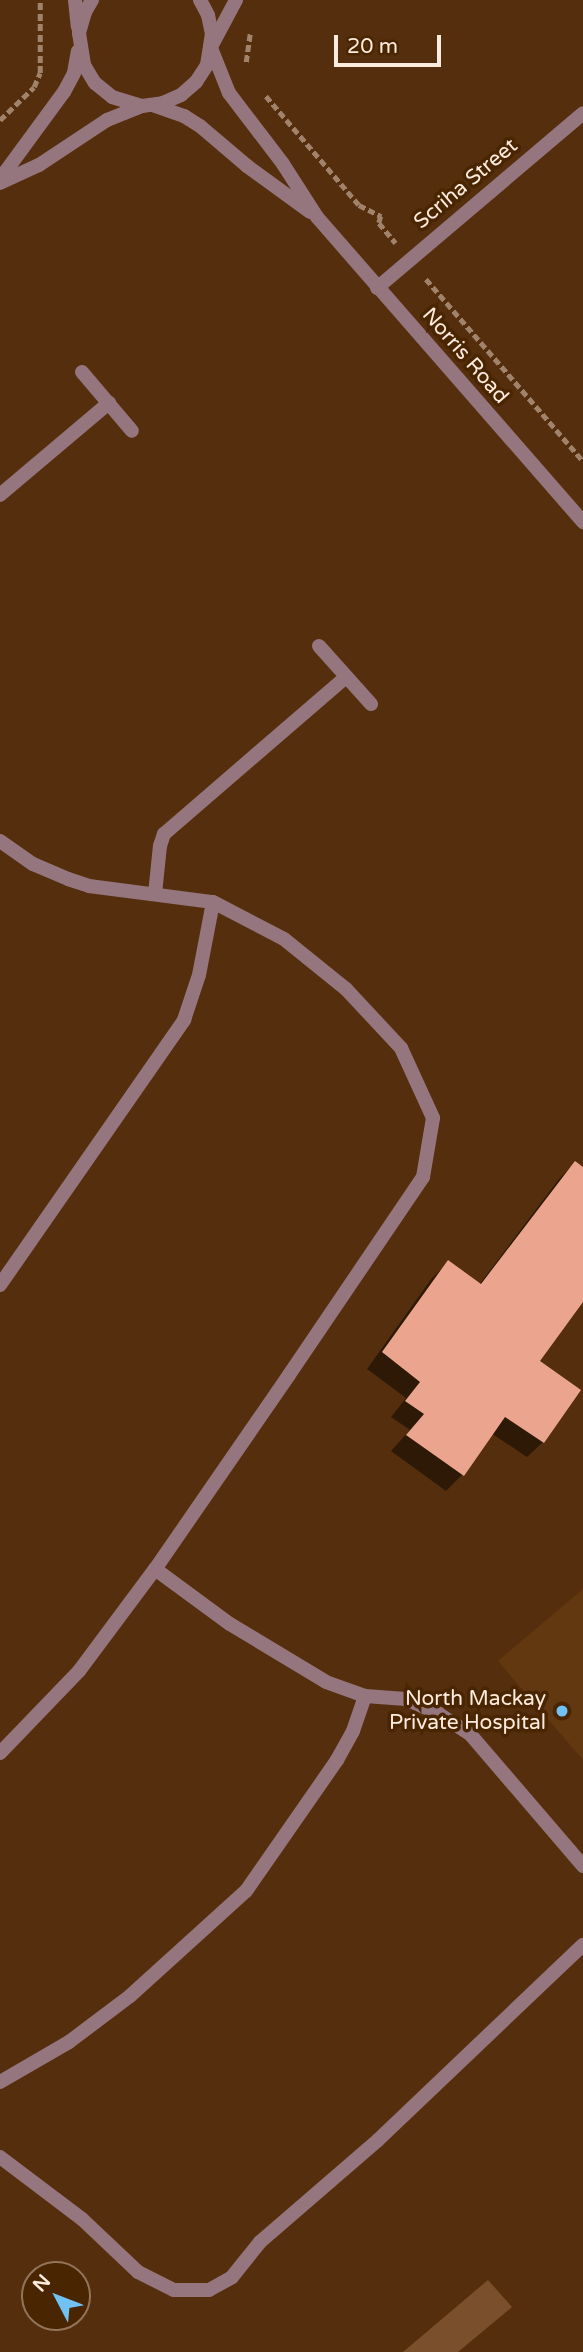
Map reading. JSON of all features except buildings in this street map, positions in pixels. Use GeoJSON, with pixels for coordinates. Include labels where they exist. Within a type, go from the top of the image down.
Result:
{"type":"FeatureCollection","features":[{"type":"Feature","properties":{"kind":"street"},"geometry":{"type":"LineString","coordinates":[[75,0],[79,39]]}},
{"type":"Feature","properties":{"kind":"street"},"geometry":{"type":"LineString","coordinates":[[0,181],[68,85],[74,73],[85,12],[92,0]]}},
{"type":"Feature","properties":{"kind":"street","name":"Norris Road"},"geometry":{"type":"LineString","coordinates":[[200,0],[208,15],[212,46],[229,93],[283,164],[317,216],[583,522]]}},
{"type":"Feature","properties":{"kind":"street"},"geometry":{"type":"LineString","coordinates":[[0,181],[39,165],[107,120],[181,95],[196,82],[207,65],[212,46],[236,0]]}},
{"type":"Feature","properties":{"kind":"street","name":"Norris Road"},"geometry":{"type":"LineString","coordinates":[[79,39],[84,65],[103,90],[121,101],[176,113],[200,126],[247,166],[317,216]]}},
{"type":"Feature","properties":{"kind":"street","name":"Scriha Street"},"geometry":{"type":"LineString","coordinates":[[377,288],[583,113]]}},
{"type":"Feature","properties":{"kind":"street"},"geometry":{"type":"LineString","coordinates":[[82,372],[132,431]]}},
{"type":"Feature","properties":{"kind":"street"},"geometry":{"type":"LineString","coordinates":[[0,495],[109,403]]}},
{"type":"Feature","properties":{"kind":"street"},"geometry":{"type":"LineString","coordinates":[[319,646],[371,704]]}},
{"type":"Feature","properties":{"kind":"street"},"geometry":{"type":"LineString","coordinates":[[155,894],[160,846],[167,831],[346,677]]}},
{"type":"Feature","properties":{"kind":"street"},"geometry":{"type":"LineString","coordinates":[[0,842],[33,864],[68,879],[89,886],[213,902],[284,939],[346,989],[401,1048],[433,1118],[423,1177],[155,1569],[79,1671],[0,1753]]}},
{"type":"Feature","properties":{"kind":"street"},"geometry":{"type":"LineString","coordinates":[[0,1285],[184,1020],[198,975],[213,902]]}},
{"type":"Feature","properties":{"kind":"street"},"geometry":{"type":"LineString","coordinates":[[155,1569],[284,1658],[326,1682],[365,1696],[406,1699],[439,1714],[470,1734],[583,1866]]}},
{"type":"Feature","properties":{"kind":"street"},"geometry":{"type":"LineString","coordinates":[[0,2082],[69,2042],[130,1996],[246,1891],[337,1760],[353,1731],[365,1696]]}},
{"type":"Feature","properties":{"kind":"street"},"geometry":{"type":"LineString","coordinates":[[0,2157],[82,2219],[138,2272],[174,2290],[209,2290],[232,2277],[260,2242],[459,2065],[583,1945]]}},
{"type":"Feature","properties":{"kind":"path"},"geometry":{"type":"LineString","coordinates":[[0,120],[34,87],[40,73],[40,0]]}},
{"type":"Feature","properties":{"kind":"path"},"geometry":{"type":"LineString","coordinates":[[246,65],[252,26]]}},
{"type":"Feature","properties":{"kind":"path"},"geometry":{"type":"LineString","coordinates":[[258,86],[359,205],[381,216],[379,223]]}},
{"type":"Feature","properties":{"kind":"path"},"geometry":{"type":"LineString","coordinates":[[444,301],[583,461]]}},
{"type":"Feature","properties":{"kind":"shaded area","name":"North Mackay Private Hospital"},"geometry":{"type":"Polygon","coordinates":[[[583,1589],[583,1760],[498,1661],[583,1589]]]}},
{"type":"Feature","properties":{"kind":"shaded area"},"geometry":{"type":"Polygon","coordinates":[[[488,2280],[512,2307],[458,2352],[403,2352],[488,2280]]]}},
{"type":"Feature","properties":{"kind":"place","name":"North Mackay Private Hospital"},"geometry":{"type":"Point","coordinates":[562,1711]}}]}
